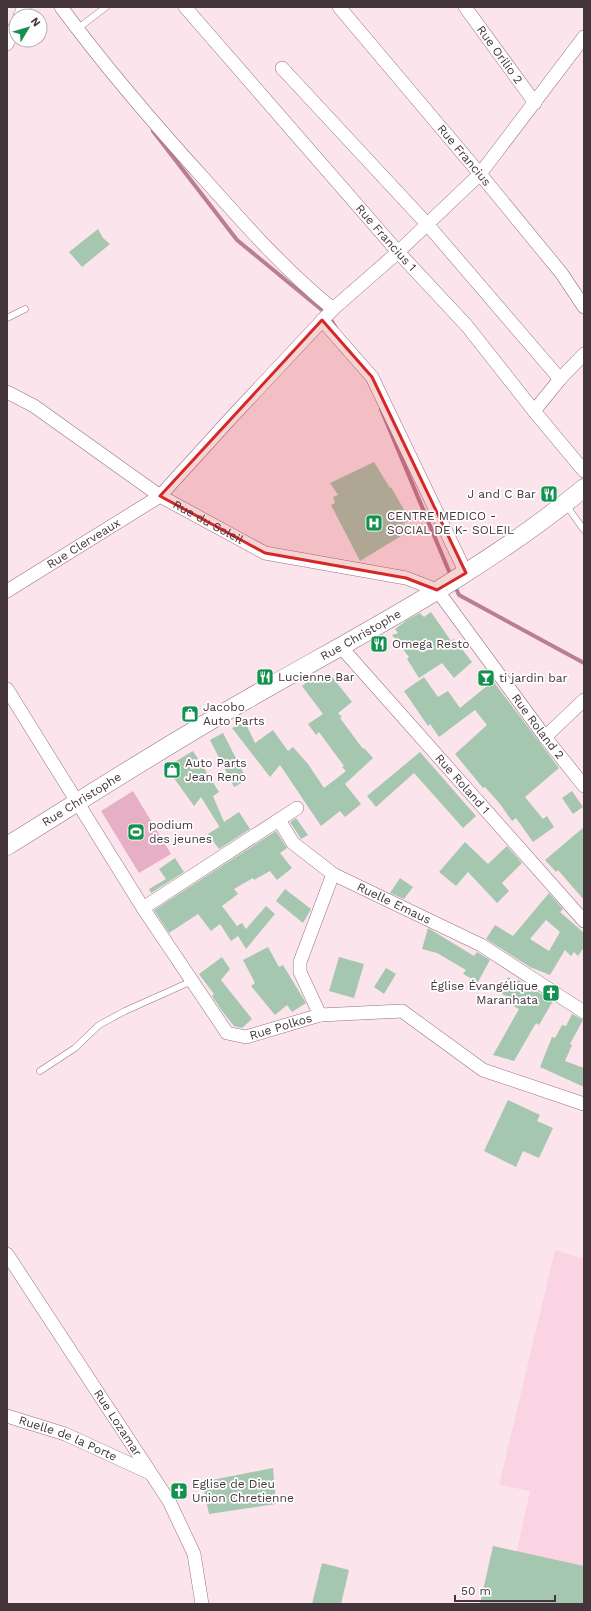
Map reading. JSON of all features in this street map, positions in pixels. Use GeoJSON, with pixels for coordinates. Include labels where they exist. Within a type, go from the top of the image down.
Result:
{"type":"FeatureCollection","features":[{"type":"Feature","properties":{"kind":"street"},"geometry":{"type":"LineString","coordinates":[[61,7],[149,119],[246,226],[304,286],[333,309]]}},
{"type":"Feature","properties":{"kind":"street","name":"Rue Francius 1"},"geometry":{"type":"LineString","coordinates":[[185,7],[398,252],[467,326],[534,411],[584,471]]}},
{"type":"Feature","properties":{"kind":"street","name":"Rue Francius"},"geometry":{"type":"LineString","coordinates":[[339,7],[562,274],[584,307]]}},
{"type":"Feature","properties":{"kind":"street","name":"Rue Orilio 2"},"geometry":{"type":"LineString","coordinates":[[465,7],[535,103]]}},
{"type":"Feature","properties":{"kind":"street","name":"Rue Clerveaux"},"geometry":{"type":"LineString","coordinates":[[7,592],[160,496],[322,320],[398,252],[480,174],[584,37]]}},
{"type":"Feature","properties":{"kind":"street"},"geometry":{"type":"LineString","coordinates":[[282,68],[427,224],[560,379]]}},
{"type":"Feature","properties":{"kind":"street"},"geometry":{"type":"LineString","coordinates":[[322,320],[372,378],[466,573]]}},
{"type":"Feature","properties":{"kind":"street"},"geometry":{"type":"LineString","coordinates":[[534,411],[560,379],[584,354]]}},
{"type":"Feature","properties":{"kind":"street","name":"Rue du Soleil"},"geometry":{"type":"LineString","coordinates":[[7,392],[34,406],[160,496],[265,553],[406,578],[436,590]]}},
{"type":"Feature","properties":{"kind":"street","name":"Rue Christophe"},"geometry":{"type":"LineString","coordinates":[[7,846],[245,701],[466,573],[566,504],[584,488]]}},
{"type":"Feature","properties":{"kind":"street","name":"Rue Roland 2"},"geometry":{"type":"LineString","coordinates":[[436,590],[584,786]]}},
{"type":"Feature","properties":{"kind":"street","name":"Rue Roland 1"},"geometry":{"type":"LineString","coordinates":[[340,647],[584,921]]}},
{"type":"Feature","properties":{"kind":"street","name":"Rue Polkos"},"geometry":{"type":"LineString","coordinates":[[7,689],[143,908],[227,1033],[246,1037],[320,1015],[402,1011],[483,1070],[584,1104]]}},
{"type":"Feature","properties":{"kind":"street"},"geometry":{"type":"LineString","coordinates":[[546,737],[584,700]]}},
{"type":"Feature","properties":{"kind":"street"},"geometry":{"type":"LineString","coordinates":[[143,908],[297,808]]}},
{"type":"Feature","properties":{"kind":"street","name":"Ruelle Emaus"},"geometry":{"type":"LineString","coordinates":[[279,820],[292,842],[333,874],[481,945],[584,1012]]}},
{"type":"Feature","properties":{"kind":"street"},"geometry":{"type":"LineString","coordinates":[[320,1015],[300,972],[300,962],[333,874]]}},
{"type":"Feature","properties":{"kind":"street","name":"Rue Lozamar"},"geometry":{"type":"LineString","coordinates":[[7,1254],[169,1501],[194,1554],[202,1604]]}},
{"type":"Feature","properties":{"kind":"street","name":"Ruelle de la Porte"},"geometry":{"type":"LineString","coordinates":[[7,1416],[65,1434],[150,1473]]}},
{"type":"Feature","properties":{"kind":"lane"},"geometry":{"type":"LineString","coordinates":[[78,29],[106,7]]}},
{"type":"Feature","properties":{"kind":"lane"},"geometry":{"type":"LineString","coordinates":[[7,318],[25,309]]}},
{"type":"Feature","properties":{"kind":"lane"},"geometry":{"type":"LineString","coordinates":[[566,504],[584,530]]}},
{"type":"Feature","properties":{"kind":"lane"},"geometry":{"type":"LineString","coordinates":[[40,1071],[75,1048],[99,1025],[125,1011],[192,981]]}},
{"type":"Feature","properties":{"kind":"highlighted area"},"geometry":{"type":"Polygon","coordinates":[[[322,320],[372,377],[466,573],[437,590],[406,578],[265,553],[160,496],[322,320]]]}},
{"type":"Feature","properties":{"kind":"shaded area","name":"podium des jeunes"},"geometry":{"type":"Polygon","coordinates":[[[133,791],[171,854],[139,873],[101,811],[133,791]]]}},
{"type":"Feature","properties":{"kind":"shaded area"},"geometry":{"type":"Polygon","coordinates":[[[555,1250],[584,1259],[584,1604],[505,1604],[530,1491],[499,1485],[555,1250]]]}},
{"type":"Feature","properties":{"kind":"building"},"geometry":{"type":"Polygon","coordinates":[[[98,229],[103,238],[110,244],[82,267],[69,252],[98,229]]]}},
{"type":"Feature","properties":{"kind":"building"},"geometry":{"type":"Polygon","coordinates":[[[374,462],[390,488],[391,487],[410,520],[396,528],[401,536],[360,561],[331,505],[335,503],[333,497],[338,495],[330,483],[374,462]]]}},
{"type":"Feature","properties":{"kind":"building"},"geometry":{"type":"Polygon","coordinates":[[[431,612],[451,641],[454,639],[472,662],[454,678],[442,663],[419,678],[407,659],[409,657],[392,635],[398,633],[395,629],[407,620],[420,613],[424,617],[431,612]]]}},
{"type":"Feature","properties":{"kind":"building"},"geometry":{"type":"Polygon","coordinates":[[[329,673],[352,702],[338,713],[342,717],[340,718],[363,749],[364,748],[373,758],[345,784],[361,804],[345,817],[340,811],[321,826],[280,765],[270,777],[232,728],[245,722],[255,743],[273,730],[288,751],[293,747],[308,764],[324,788],[346,771],[342,767],[344,766],[319,732],[316,735],[308,724],[323,714],[302,686],[311,679],[329,673]]]}},
{"type":"Feature","properties":{"kind":"building"},"geometry":{"type":"Polygon","coordinates":[[[424,677],[438,697],[448,691],[460,708],[493,681],[559,768],[525,797],[543,819],[547,816],[554,827],[533,842],[516,818],[512,821],[500,804],[485,787],[483,788],[455,754],[487,725],[475,710],[439,737],[430,724],[428,726],[404,691],[424,677]]]}},
{"type":"Feature","properties":{"kind":"building"},"geometry":{"type":"Polygon","coordinates":[[[223,733],[247,780],[234,787],[210,740],[223,733]]]}},
{"type":"Feature","properties":{"kind":"building"},"geometry":{"type":"Polygon","coordinates":[[[193,751],[219,792],[213,796],[224,822],[239,812],[250,829],[219,849],[208,834],[219,826],[201,797],[194,806],[166,767],[193,751]]]}},
{"type":"Feature","properties":{"kind":"building"},"geometry":{"type":"Polygon","coordinates":[[[420,752],[476,816],[463,828],[414,773],[376,807],[367,796],[420,752]]]}},
{"type":"Feature","properties":{"kind":"building"},"geometry":{"type":"Polygon","coordinates":[[[572,791],[583,807],[573,814],[562,798],[572,791]]]}},
{"type":"Feature","properties":{"kind":"building"},"geometry":{"type":"Polygon","coordinates":[[[296,818],[308,835],[301,839],[290,822],[296,818]]]}},
{"type":"Feature","properties":{"kind":"building"},"geometry":{"type":"Polygon","coordinates":[[[584,827],[584,900],[558,870],[556,872],[545,860],[584,827]]]}},
{"type":"Feature","properties":{"kind":"building"},"geometry":{"type":"Polygon","coordinates":[[[276,831],[287,848],[280,853],[292,868],[277,880],[270,871],[254,880],[253,878],[234,889],[238,894],[222,906],[237,926],[242,923],[246,929],[266,906],[275,914],[246,949],[238,936],[231,941],[220,924],[211,931],[198,914],[169,933],[154,910],[276,831]]]}},
{"type":"Feature","properties":{"kind":"building"},"geometry":{"type":"Polygon","coordinates":[[[465,842],[488,864],[507,846],[522,863],[502,883],[509,891],[497,903],[468,872],[456,886],[439,872],[465,842]]]}},
{"type":"Feature","properties":{"kind":"building"},"geometry":{"type":"Polygon","coordinates":[[[175,858],[184,872],[151,893],[149,889],[166,879],[159,869],[175,858]]]}},
{"type":"Feature","properties":{"kind":"building"},"geometry":{"type":"Polygon","coordinates":[[[400,878],[413,887],[404,899],[390,893],[400,878]]]}},
{"type":"Feature","properties":{"kind":"building"},"geometry":{"type":"Polygon","coordinates":[[[285,889],[311,909],[303,923],[276,901],[285,889]]]}},
{"type":"Feature","properties":{"kind":"building"},"geometry":{"type":"Polygon","coordinates":[[[549,893],[563,909],[560,912],[584,933],[584,947],[578,956],[574,952],[571,956],[565,950],[550,975],[530,967],[486,939],[495,925],[513,936],[549,893]],[[546,920],[530,939],[549,951],[560,932],[546,920]]]}},
{"type":"Feature","properties":{"kind":"building"},"geometry":{"type":"Polygon","coordinates":[[[428,928],[474,956],[477,952],[490,960],[478,982],[463,974],[466,970],[437,953],[422,949],[428,928]]]}},
{"type":"Feature","properties":{"kind":"building"},"geometry":{"type":"Polygon","coordinates":[[[268,947],[279,967],[283,965],[306,1003],[292,1012],[287,1005],[275,1015],[251,986],[255,983],[243,960],[268,947]]]}},
{"type":"Feature","properties":{"kind":"building"},"geometry":{"type":"Polygon","coordinates":[[[222,957],[230,969],[221,980],[252,1019],[242,1028],[234,1026],[222,1011],[212,996],[214,994],[199,974],[222,957]]]}},
{"type":"Feature","properties":{"kind":"building"},"geometry":{"type":"Polygon","coordinates":[[[339,957],[364,964],[354,998],[329,991],[339,957]]]}},
{"type":"Feature","properties":{"kind":"building"},"geometry":{"type":"Polygon","coordinates":[[[386,968],[396,974],[384,994],[374,987],[386,968]]]}},
{"type":"Feature","properties":{"kind":"building"},"geometry":{"type":"Polygon","coordinates":[[[508,977],[517,983],[518,980],[553,1001],[539,1025],[536,1023],[514,1061],[493,1055],[519,1009],[506,1002],[509,998],[499,992],[508,977]]]}},
{"type":"Feature","properties":{"kind":"building"},"geometry":{"type":"Polygon","coordinates":[[[572,1014],[583,1020],[570,1044],[572,1045],[565,1061],[584,1068],[584,1087],[540,1067],[552,1037],[555,1038],[562,1025],[566,1026],[572,1014]]]}},
{"type":"Feature","properties":{"kind":"building"},"geometry":{"type":"Polygon","coordinates":[[[508,1100],[540,1115],[537,1121],[553,1128],[539,1158],[523,1151],[516,1167],[484,1151],[508,1100]]]}},
{"type":"Feature","properties":{"kind":"building"},"geometry":{"type":"Polygon","coordinates":[[[273,1468],[276,1504],[209,1514],[202,1482],[273,1468]]]}},
{"type":"Feature","properties":{"kind":"building"},"geometry":{"type":"Polygon","coordinates":[[[493,1546],[584,1566],[584,1604],[480,1604],[493,1546]]]}},
{"type":"Feature","properties":{"kind":"building"},"geometry":{"type":"Polygon","coordinates":[[[322,1563],[349,1570],[341,1604],[312,1604],[322,1563]]]}},
{"type":"Feature","properties":{"kind":"waterway"},"geometry":{"type":"LineString","coordinates":[[153,131],[237,240],[328,315],[336,328]]}},
{"type":"Feature","properties":{"kind":"waterway"},"geometry":{"type":"LineString","coordinates":[[381,409],[451,576]]}},
{"type":"Feature","properties":{"kind":"waterway"},"geometry":{"type":"LineString","coordinates":[[454,584],[459,595],[584,663]]}},
{"type":"Feature","properties":{"kind":"place","name":"J and C Bar"},"geometry":{"type":"Point","coordinates":[549,494]}},
{"type":"Feature","properties":{"kind":"place","name":"CENTRE MEDICO - SOCIAL DE K- SOLEIL"},"geometry":{"type":"Point","coordinates":[374,523]}},
{"type":"Feature","properties":{"kind":"place","name":"Omega Resto"},"geometry":{"type":"Point","coordinates":[379,644]}},
{"type":"Feature","properties":{"kind":"place","name":"Lucienne Bar"},"geometry":{"type":"Point","coordinates":[265,677]}},
{"type":"Feature","properties":{"kind":"place","name":"ti jardin bar"},"geometry":{"type":"Point","coordinates":[486,678]}},
{"type":"Feature","properties":{"kind":"place","name":"Jacobo Auto Parts"},"geometry":{"type":"Point","coordinates":[190,714]}},
{"type":"Feature","properties":{"kind":"place","name":"Auto Parts Jean Reno"},"geometry":{"type":"Point","coordinates":[172,770]}},
{"type":"Feature","properties":{"kind":"place","name":"podium des jeunes"},"geometry":{"type":"Point","coordinates":[136,832]}},
{"type":"Feature","properties":{"kind":"place","name":"Église Évangélique Maranhata"},"geometry":{"type":"Point","coordinates":[551,993]}},
{"type":"Feature","properties":{"kind":"place","name":"Eglise de Dieu Union Chretienne"},"geometry":{"type":"Point","coordinates":[179,1491]}}]}
